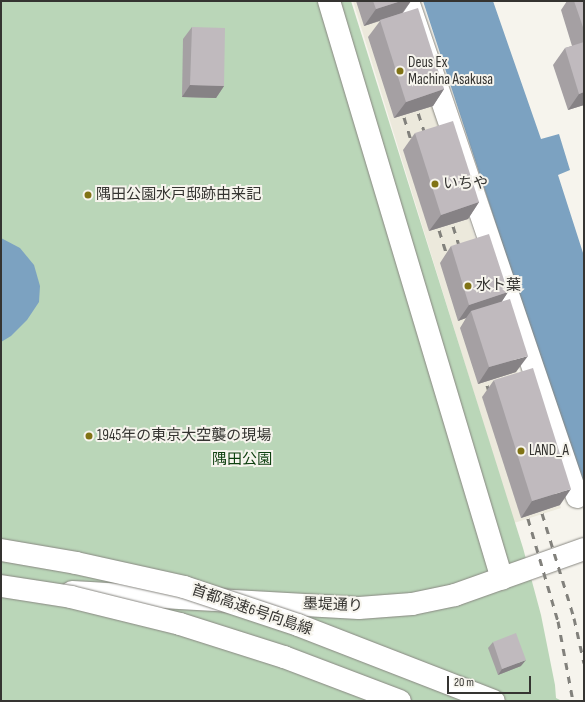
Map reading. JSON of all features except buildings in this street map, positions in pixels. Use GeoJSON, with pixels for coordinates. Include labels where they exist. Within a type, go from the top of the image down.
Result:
{"type":"FeatureCollection","features":[{"type":"Feature","properties":{"kind":"main road"},"geometry":{"type":"LineString","coordinates":[[329,1],[502,579]]}},
{"type":"Feature","properties":{"kind":"main road"},"geometry":{"type":"LineString","coordinates":[[408,1],[577,497]]}},
{"type":"Feature","properties":{"kind":"main road","name":"首都高速6号向島線"},"geometry":{"type":"LineString","coordinates":[[1,550],[76,563],[184,587],[298,625],[494,701]]}},
{"type":"Feature","properties":{"kind":"main road","name":"墨堤通り"},"geometry":{"type":"LineString","coordinates":[[1,586],[359,608],[412,604],[455,595],[577,551]]}},
{"type":"Feature","properties":{"kind":"main road"},"geometry":{"type":"LineString","coordinates":[[1,586],[71,597],[180,624],[284,657],[400,701]]}},
{"type":"Feature","properties":{"kind":"shaded area"},"geometry":{"type":"Polygon","coordinates":[[[353,1],[399,1],[561,508],[514,523],[353,1]]]}},
{"type":"Feature","properties":{"kind":"green space","name":"隅田公園"},"geometry":{"type":"Polygon","coordinates":[[[1,1],[351,1],[523,548],[541,615],[555,685],[556,698],[562,701],[1,701],[1,1]]]}},
{"type":"Feature","properties":{"kind":"water"},"geometry":{"type":"Polygon","coordinates":[[[423,1],[493,1],[541,139],[559,134],[570,170],[558,175],[584,256],[584,494],[423,1]]]}},
{"type":"Feature","properties":{"kind":"water"},"geometry":{"type":"Polygon","coordinates":[[[1,238],[20,248],[34,265],[40,286],[39,302],[27,320],[11,336],[1,342],[1,238]]]}},
{"type":"Feature","properties":{"kind":"pier"},"geometry":{"type":"Polygon","coordinates":[[[584,511],[584,552],[571,516],[584,511]]]}},
{"type":"Feature","properties":{"kind":"railway"},"geometry":{"type":"LineString","coordinates":[[368,1],[379,37]]}},
{"type":"Feature","properties":{"kind":"railway"},"geometry":{"type":"LineString","coordinates":[[414,100],[427,140]]}},
{"type":"Feature","properties":{"kind":"railway"},"geometry":{"type":"LineString","coordinates":[[400,104],[414,150]]}},
{"type":"Feature","properties":{"kind":"railway"},"geometry":{"type":"LineString","coordinates":[[449,213],[462,255]]}},
{"type":"Feature","properties":{"kind":"railway"},"geometry":{"type":"LineString","coordinates":[[435,217],[450,265]]}},
{"type":"Feature","properties":{"kind":"railway"},"geometry":{"type":"LineString","coordinates":[[483,372],[491,398]]}},
{"type":"Feature","properties":{"kind":"railway"},"geometry":{"type":"LineString","coordinates":[[538,500],[574,618],[584,663]]}},
{"type":"Feature","properties":{"kind":"railway"},"geometry":{"type":"LineString","coordinates":[[524,505],[558,621],[573,701]]}},
{"type":"Feature","properties":{"kind":"place","name":"Deus Ex Machina Asakusa"},"geometry":{"type":"Point","coordinates":[400,71]}},
{"type":"Feature","properties":{"kind":"place","name":"いちや"},"geometry":{"type":"Point","coordinates":[435,184]}},
{"type":"Feature","properties":{"kind":"place","name":"隅田公園水戸邸跡由来記"},"geometry":{"type":"Point","coordinates":[88,195]}},
{"type":"Feature","properties":{"kind":"place","name":"水ト葉"},"geometry":{"type":"Point","coordinates":[468,286]}},
{"type":"Feature","properties":{"kind":"place","name":"1945年の東京大空襲の現場"},"geometry":{"type":"Point","coordinates":[89,436]}},
{"type":"Feature","properties":{"kind":"place","name":"LAND_A"},"geometry":{"type":"Point","coordinates":[521,451]}}]}
